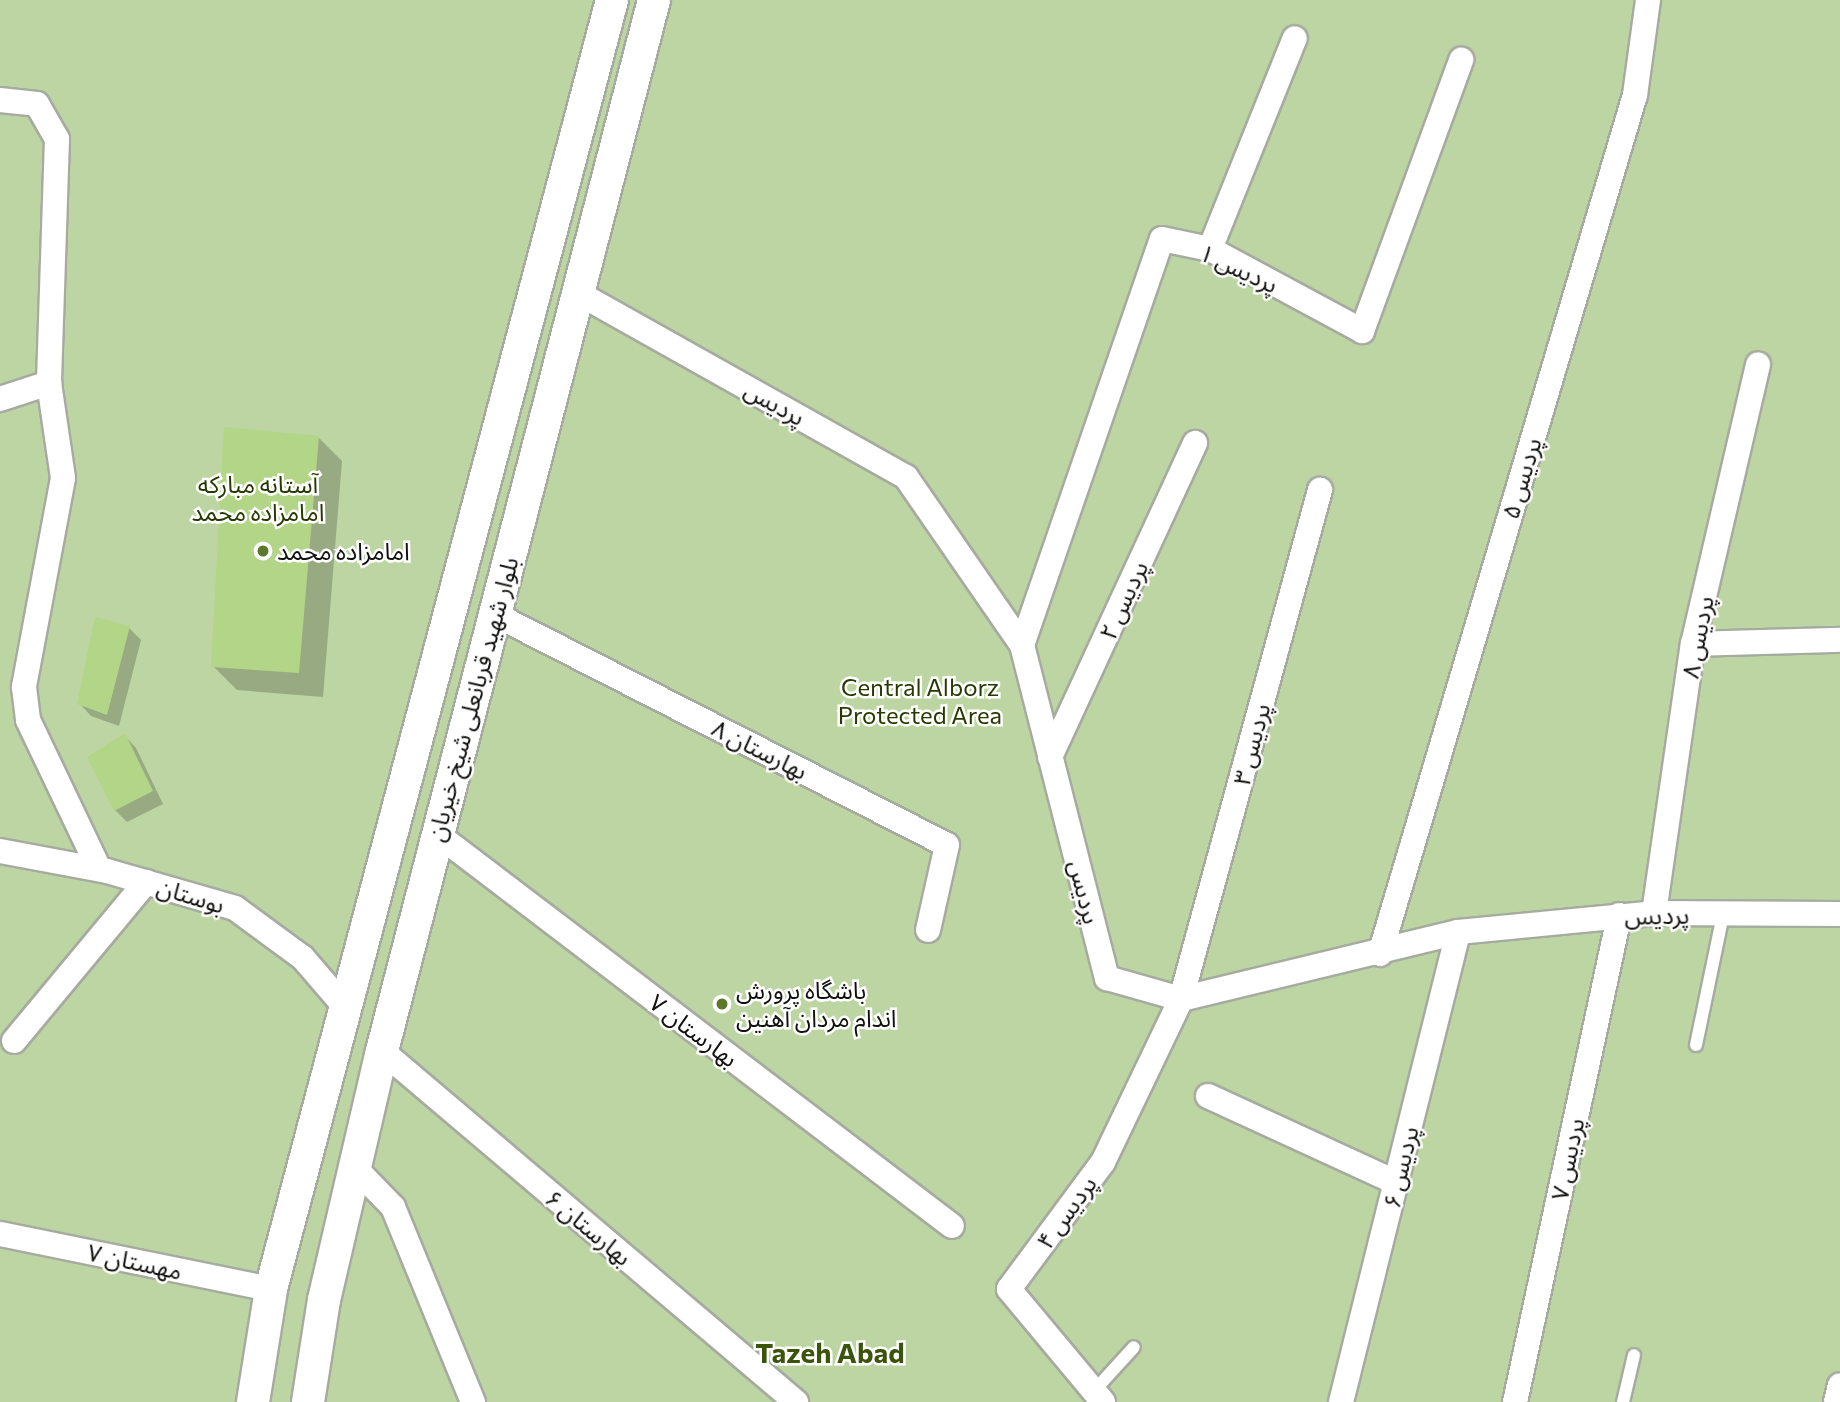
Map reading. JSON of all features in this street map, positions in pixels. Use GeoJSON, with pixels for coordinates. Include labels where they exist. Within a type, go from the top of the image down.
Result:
{"type":"FeatureCollection","features":[{"type":"Feature","properties":{"kind":"street"},"geometry":{"type":"LineString","coordinates":[[253,1402],[271,1289],[612,0]]}},
{"type":"Feature","properties":{"kind":"street","name":"بلوار شهید قربانعلی شیخ خیریان"},"geometry":{"type":"LineString","coordinates":[[308,1402],[324,1300],[382,1051],[654,0]]}},
{"type":"Feature","properties":{"kind":"street","name":"پردیس ۵"},"geometry":{"type":"LineString","coordinates":[[1380,954],[1635,95],[1648,0]]}},
{"type":"Feature","properties":{"kind":"street"},"geometry":{"type":"LineString","coordinates":[[1210,249],[1295,38]]}},
{"type":"Feature","properties":{"kind":"street","name":"پردیس ۱"},"geometry":{"type":"LineString","coordinates":[[1022,645],[1162,239],[1210,249],[1362,331],[1461,60]]}},
{"type":"Feature","properties":{"kind":"street"},"geometry":{"type":"LineString","coordinates":[[0,100],[37,104],[57,139],[49,383],[63,478],[24,687],[28,720],[99,869]]}},
{"type":"Feature","properties":{"kind":"street","name":"پردیس"},"geometry":{"type":"LineString","coordinates":[[579,293],[906,477],[1022,645],[1107,978],[1181,999],[1380,954],[1458,932],[1654,913],[1840,914]]}},
{"type":"Feature","properties":{"kind":"street","name":"پردیس ۸"},"geometry":{"type":"LineString","coordinates":[[1654,913],[1693,644],[1758,364]]}},
{"type":"Feature","properties":{"kind":"street"},"geometry":{"type":"LineString","coordinates":[[0,399],[49,383]]}},
{"type":"Feature","properties":{"kind":"street","name":"پردیس ۲"},"geometry":{"type":"LineString","coordinates":[[1050,757],[1195,443]]}},
{"type":"Feature","properties":{"kind":"street","name":"پردیس ۳"},"geometry":{"type":"LineString","coordinates":[[1181,999],[1320,490]]}},
{"type":"Feature","properties":{"kind":"street"},"geometry":{"type":"LineString","coordinates":[[453,602],[494,614]]}},
{"type":"Feature","properties":{"kind":"street","name":"بهارستان ۸"},"geometry":{"type":"LineString","coordinates":[[494,614],[947,845],[928,930]]}},
{"type":"Feature","properties":{"kind":"street"},"geometry":{"type":"LineString","coordinates":[[1693,644],[1840,640]]}},
{"type":"Feature","properties":{"kind":"street","name":"بهارستان ۷"},"geometry":{"type":"LineString","coordinates":[[437,834],[952,1226]]}},
{"type":"Feature","properties":{"kind":"street","name":"بوستان"},"geometry":{"type":"LineString","coordinates":[[0,851],[99,869],[235,908],[303,958],[346,1009]]}},
{"type":"Feature","properties":{"kind":"street"},"geometry":{"type":"LineString","coordinates":[[14,1041],[146,882]]}},
{"type":"Feature","properties":{"kind":"street","name":"پردیس ۷"},"geometry":{"type":"LineString","coordinates":[[1515,1402],[1619,915]]}},
{"type":"Feature","properties":{"kind":"street","name":"پردیس ۶"},"geometry":{"type":"LineString","coordinates":[[1340,1402],[1458,932]]}},
{"type":"Feature","properties":{"kind":"street","name":"پردیس ۴"},"geometry":{"type":"LineString","coordinates":[[1098,1397],[1009,1289],[1103,1163],[1181,999]]}},
{"type":"Feature","properties":{"kind":"street","name":"بهارستان ۶"},"geometry":{"type":"LineString","coordinates":[[382,1051],[796,1402]]}},
{"type":"Feature","properties":{"kind":"street"},"geometry":{"type":"LineString","coordinates":[[1208,1096],[1397,1183]]}},
{"type":"Feature","properties":{"kind":"street"},"geometry":{"type":"LineString","coordinates":[[354,1167],[393,1207],[473,1402]]}},
{"type":"Feature","properties":{"kind":"street","name":"مهستان ۷"},"geometry":{"type":"LineString","coordinates":[[0,1234],[271,1289]]}},
{"type":"Feature","properties":{"kind":"street"},"geometry":{"type":"LineString","coordinates":[[1836,1402],[1840,1385]]}},
{"type":"Feature","properties":{"kind":"lane"},"geometry":{"type":"LineString","coordinates":[[1696,1045],[1723,915]]}},
{"type":"Feature","properties":{"kind":"lane"},"geometry":{"type":"LineString","coordinates":[[1098,1397],[1134,1348]]}},
{"type":"Feature","properties":{"kind":"lane"},"geometry":{"type":"LineString","coordinates":[[1623,1402],[1634,1355]]}},
{"type":"Feature","properties":{"kind":"green space","name":"Central Alborz Protected Area"},"geometry":{"type":"Polygon","coordinates":[[[0,0],[1840,0],[1840,1402],[0,1402],[0,0]]]}},
{"type":"Feature","properties":{"kind":"building","name":"امامزاده محمد"},"geometry":{"type":"Polygon","coordinates":[[[224,427],[319,436],[299,673],[211,667],[224,427]]]}},
{"type":"Feature","properties":{"kind":"building"},"geometry":{"type":"Polygon","coordinates":[[[95,617],[130,626],[107,715],[77,704],[95,617]]]}},
{"type":"Feature","properties":{"kind":"building"},"geometry":{"type":"Polygon","coordinates":[[[125,733],[153,791],[114,811],[87,757],[125,733]]]}},
{"type":"Feature","properties":{"kind":"place","name":"امامزاده محمد"},"geometry":{"type":"Point","coordinates":[263,551]}},
{"type":"Feature","properties":{"kind":"place","name":"باشگاه پرورش اندام مردان آهنین"},"geometry":{"type":"Point","coordinates":[722,1004]}},
{"type":"Feature","properties":{"kind":"district","name":"Tazeh Abad"},"geometry":{"type":"Point","coordinates":[830,1352]}},
{"type":"Feature","properties":{"kind":"park label","name":"آستانه مبارکه امامزاده محمد"},"geometry":{"type":"Point","coordinates":[258,498]}}]}
